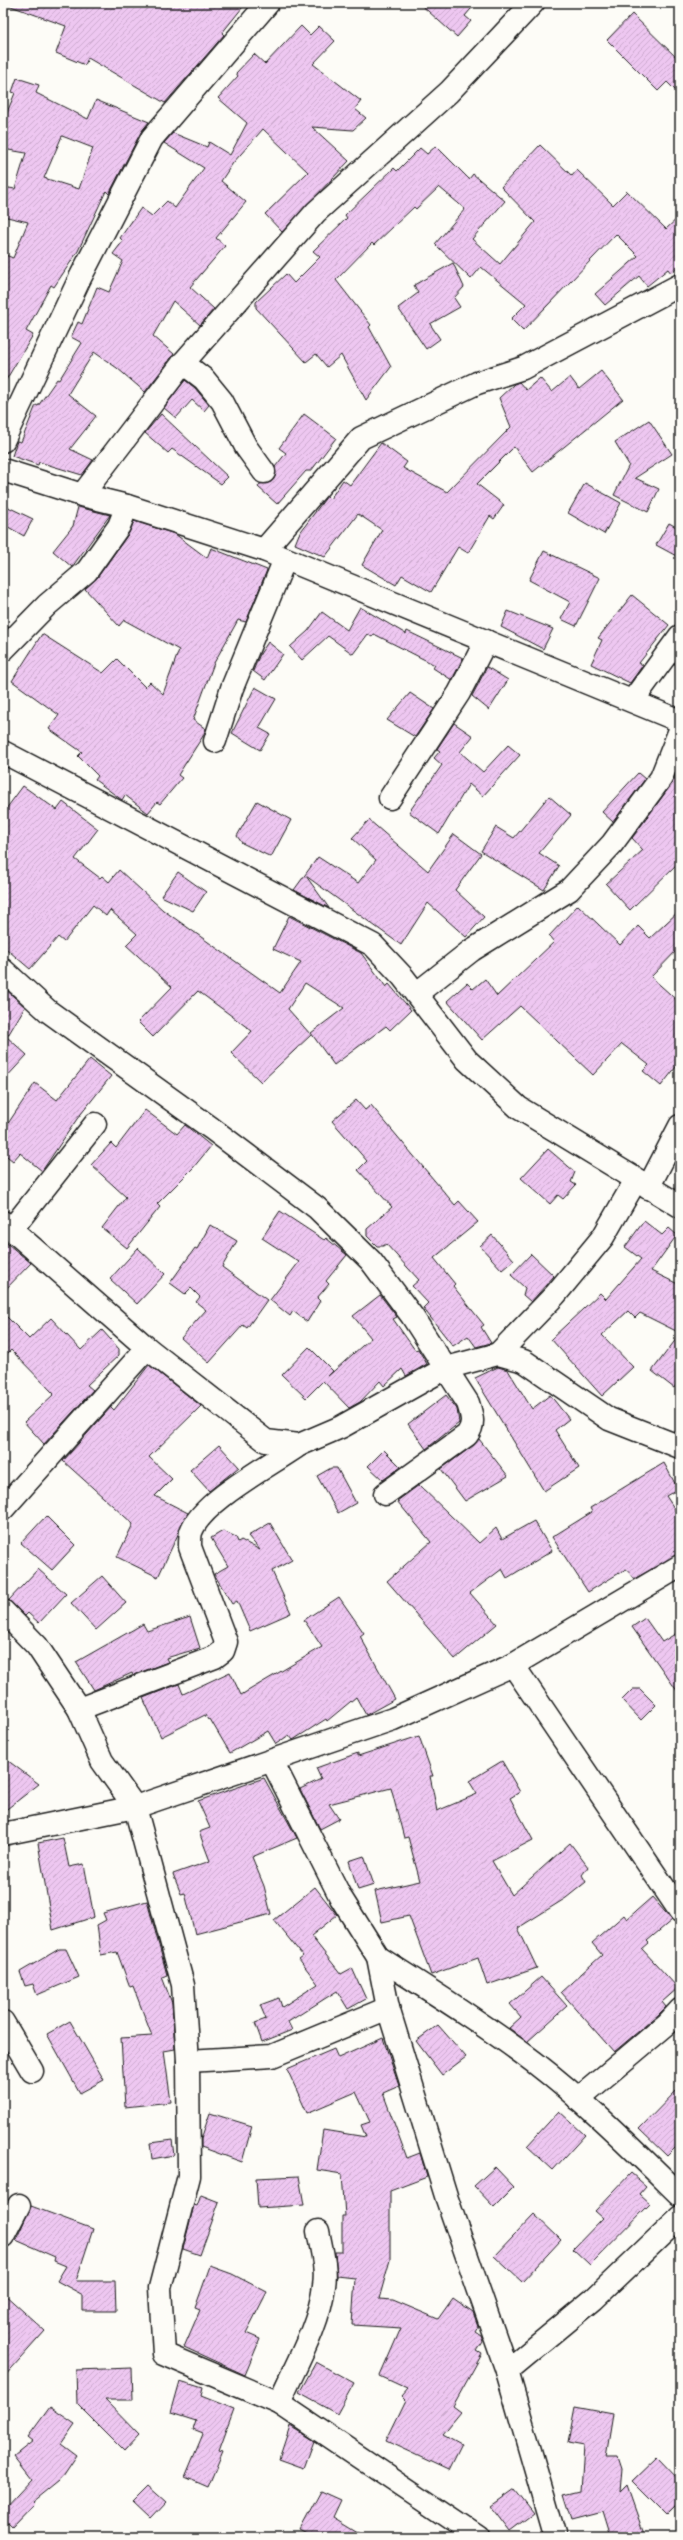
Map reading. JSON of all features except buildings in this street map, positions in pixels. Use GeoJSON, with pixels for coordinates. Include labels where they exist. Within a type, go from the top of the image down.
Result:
{"type":"FeatureCollection","features":[{"type":"Feature","properties":{"kind":"street"},"geometry":{"type":"LineString","coordinates":[[3,441],[80,278],[152,138],[268,3]]}},
{"type":"Feature","properties":{"kind":"street"},"geometry":{"type":"LineString","coordinates":[[82,495],[183,363],[316,212],[449,92],[533,3]]}},
{"type":"Feature","properties":{"kind":"street"},"geometry":{"type":"LineString","coordinates":[[264,550],[361,438],[477,383],[523,368],[680,285]]}},
{"type":"Feature","properties":{"kind":"street"},"geometry":{"type":"LineString","coordinates":[[183,363],[204,379],[222,401],[246,447],[264,472]]}},
{"type":"Feature","properties":{"kind":"street"},"geometry":{"type":"LineString","coordinates":[[3,470],[82,495],[127,506],[264,550],[633,700],[680,721]]}},
{"type":"Feature","properties":{"kind":"street"},"geometry":{"type":"LineString","coordinates":[[3,650],[47,605],[87,571],[119,526],[127,506]]}},
{"type":"Feature","properties":{"kind":"street"},"geometry":{"type":"LineString","coordinates":[[216,741],[232,688],[285,559]]}},
{"type":"Feature","properties":{"kind":"street"},"geometry":{"type":"LineString","coordinates":[[633,700],[680,636]]}},
{"type":"Feature","properties":{"kind":"street"},"geometry":{"type":"LineString","coordinates":[[390,798],[459,693],[486,641]]}},
{"type":"Feature","properties":{"kind":"street"},"geometry":{"type":"LineString","coordinates":[[416,994],[472,950],[569,890],[612,844],[661,778],[680,730]]}},
{"type":"Feature","properties":{"kind":"street"},"geometry":{"type":"LineString","coordinates":[[3,752],[373,945],[416,994],[467,1060],[519,1108],[680,1206]]}},
{"type":"Feature","properties":{"kind":"street"},"geometry":{"type":"LineString","coordinates":[[3,970],[48,1011],[210,1128],[317,1208],[371,1261],[412,1316],[468,1403],[473,1419],[472,1428],[467,1435],[385,1494]]}},
{"type":"Feature","properties":{"kind":"street"},"geometry":{"type":"LineString","coordinates":[[95,1124],[7,1226],[147,1348],[266,1441],[299,1445]]}},
{"type":"Feature","properties":{"kind":"street"},"geometry":{"type":"LineString","coordinates":[[498,1354],[555,1295],[603,1237],[642,1184],[680,1126]]}},
{"type":"Feature","properties":{"kind":"street"},"geometry":{"type":"LineString","coordinates":[[3,1509],[147,1348]]}},
{"type":"Feature","properties":{"kind":"street"},"geometry":{"type":"LineString","coordinates":[[79,1709],[215,1658],[223,1651],[226,1642],[190,1547],[191,1532],[204,1511],[225,1494],[299,1445],[341,1427],[446,1368],[498,1354],[524,1361],[609,1419],[680,1448]]}},
{"type":"Feature","properties":{"kind":"street"},"geometry":{"type":"LineString","coordinates":[[3,1834],[135,1807],[393,1719],[512,1665],[680,1566]]}},
{"type":"Feature","properties":{"kind":"street"},"geometry":{"type":"LineString","coordinates":[[3,1611],[37,1646],[79,1709],[102,1761],[135,1807],[183,1985],[188,2062],[189,2176],[160,2288],[164,2354],[278,2403],[478,2537]]}},
{"type":"Feature","properties":{"kind":"street"},"geometry":{"type":"LineString","coordinates":[[512,1665],[680,1911]]}},
{"type":"Feature","properties":{"kind":"street"},"geometry":{"type":"LineString","coordinates":[[272,1760],[341,1898],[378,1957],[388,2008],[447,2198],[507,2371],[555,2537]]}},
{"type":"Feature","properties":{"kind":"street"},"geometry":{"type":"LineString","coordinates":[[378,1957],[458,2008],[534,2063],[578,2099],[680,2195]]}},
{"type":"Feature","properties":{"kind":"street"},"geometry":{"type":"LineString","coordinates":[[188,2062],[272,2056],[388,2008]]}},
{"type":"Feature","properties":{"kind":"street"},"geometry":{"type":"LineString","coordinates":[[578,2099],[680,2010]]}},
{"type":"Feature","properties":{"kind":"street"},"geometry":{"type":"LineString","coordinates":[[3,2022],[32,2071]]}},
{"type":"Feature","properties":{"kind":"street"},"geometry":{"type":"LineString","coordinates":[[3,2236],[19,2205]]}},
{"type":"Feature","properties":{"kind":"street"},"geometry":{"type":"LineString","coordinates":[[507,2371],[594,2299],[680,2217]]}},
{"type":"Feature","properties":{"kind":"street"},"geometry":{"type":"LineString","coordinates":[[278,2403],[317,2315],[325,2285],[324,2260],[318,2231]]}}]}
